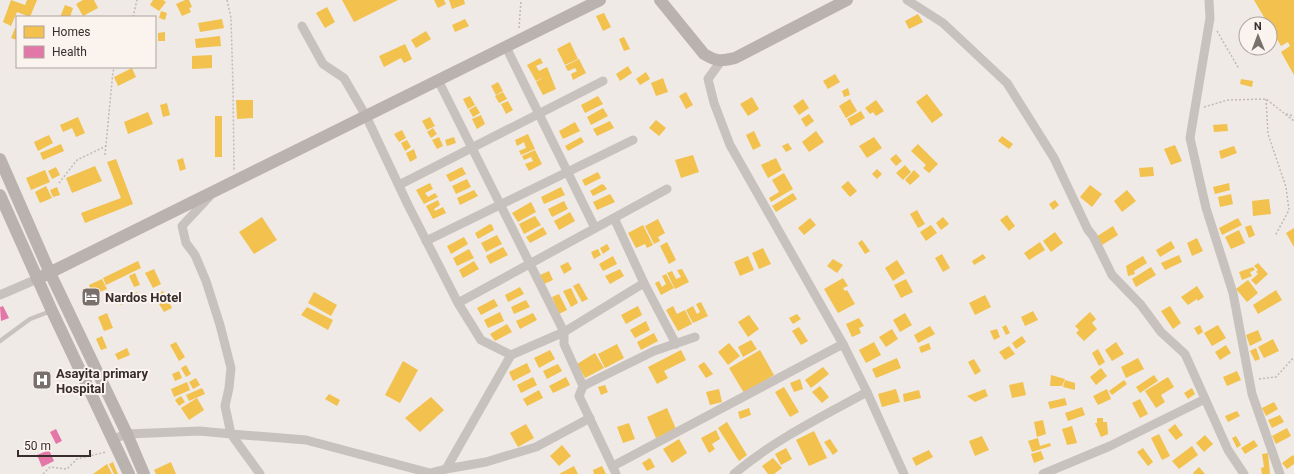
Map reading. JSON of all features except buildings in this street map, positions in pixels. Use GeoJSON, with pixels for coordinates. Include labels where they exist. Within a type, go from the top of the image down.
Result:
{"type":"FeatureCollection","features":[{"type":"Feature","properties":{"kind":"street"},"geometry":{"type":"LineString","coordinates":[[0,294],[38,279],[600,0]]}},
{"type":"Feature","properties":{"kind":"street"},"geometry":{"type":"LineString","coordinates":[[660,0],[704,54],[713,60],[721,61],[735,58],[847,0]]}},
{"type":"Feature","properties":{"kind":"street"},"geometry":{"type":"LineString","coordinates":[[906,0],[943,23],[1007,83],[1054,158],[1088,230],[1093,236],[1112,275],[1141,305],[1161,332],[1185,354],[1228,450],[1244,474]]}},
{"type":"Feature","properties":{"kind":"street"},"geometry":{"type":"LineString","coordinates":[[1209,0],[1210,18],[1190,138],[1206,208],[1233,293],[1252,394],[1280,474]]}},
{"type":"Feature","properties":{"kind":"street"},"geometry":{"type":"LineString","coordinates":[[302,26],[322,64],[344,78],[366,116],[426,241],[458,303],[481,340],[511,355]]}},
{"type":"Feature","properties":{"kind":"street"},"geometry":{"type":"LineString","coordinates":[[506,47],[595,228]]}},
{"type":"Feature","properties":{"kind":"street"},"geometry":{"type":"LineString","coordinates":[[721,61],[708,79],[714,103],[730,145],[843,344],[867,392],[904,474]]}},
{"type":"Feature","properties":{"kind":"street"},"geometry":{"type":"LineString","coordinates":[[438,80],[564,332],[564,344],[583,386]]}},
{"type":"Feature","properties":{"kind":"street"},"geometry":{"type":"LineString","coordinates":[[399,185],[603,81]]}},
{"type":"Feature","properties":{"kind":"street"},"geometry":{"type":"LineString","coordinates":[[426,241],[632,140]]}},
{"type":"Feature","properties":{"kind":"street"},"geometry":{"type":"LineString","coordinates":[[0,159],[50,273],[127,434],[144,474]]}},
{"type":"Feature","properties":{"kind":"street"},"geometry":{"type":"LineString","coordinates":[[458,303],[667,189]]}},
{"type":"Feature","properties":{"kind":"street"},"geometry":{"type":"LineString","coordinates":[[214,192],[182,226],[186,243],[196,255],[206,281],[220,325],[231,368],[225,406],[231,434],[260,474]]}},
{"type":"Feature","properties":{"kind":"street"},"geometry":{"type":"LineString","coordinates":[[0,195],[52,311],[129,474]]}},
{"type":"Feature","properties":{"kind":"street"},"geometry":{"type":"LineString","coordinates":[[614,218],[644,282],[676,344]]}},
{"type":"Feature","properties":{"kind":"street"},"geometry":{"type":"LineString","coordinates":[[446,469],[511,355],[564,332],[644,282]]}},
{"type":"Feature","properties":{"kind":"street"},"geometry":{"type":"LineString","coordinates":[[695,338],[654,351],[583,386],[579,396],[615,470],[843,344]]}},
{"type":"Feature","properties":{"kind":"street"},"geometry":{"type":"LineString","coordinates":[[734,474],[763,452],[814,420],[867,392]]}},
{"type":"Feature","properties":{"kind":"street"},"geometry":{"type":"LineString","coordinates":[[1042,474],[1110,446],[1205,399]]}},
{"type":"Feature","properties":{"kind":"street"},"geometry":{"type":"LineString","coordinates":[[116,444],[127,434],[200,430],[306,440],[429,474],[446,469],[486,462],[536,447],[590,418]]}},
{"type":"Feature","properties":{"kind":"lane"},"geometry":{"type":"LineString","coordinates":[[0,341],[30,319],[52,311]]}},
{"type":"Feature","properties":{"kind":"path"},"geometry":{"type":"LineString","coordinates":[[134,16],[137,0]]}},
{"type":"Feature","properties":{"kind":"path"},"geometry":{"type":"LineString","coordinates":[[227,0],[230,18],[233,87],[234,182]]}},
{"type":"Feature","properties":{"kind":"path"},"geometry":{"type":"LineString","coordinates":[[517,41],[521,0]]}},
{"type":"Feature","properties":{"kind":"path"},"geometry":{"type":"LineString","coordinates":[[1210,18],[1239,69]]}},
{"type":"Feature","properties":{"kind":"path"},"geometry":{"type":"LineString","coordinates":[[105,155],[113,72],[115,68]]}},
{"type":"Feature","properties":{"kind":"path"},"geometry":{"type":"LineString","coordinates":[[1195,110],[1228,100],[1266,99],[1294,121]]}},
{"type":"Feature","properties":{"kind":"path"},"geometry":{"type":"LineString","coordinates":[[1266,99],[1268,134],[1286,187],[1289,210],[1275,236]]}},
{"type":"Feature","properties":{"kind":"path"},"geometry":{"type":"LineString","coordinates":[[1285,114],[1294,116]]}},
{"type":"Feature","properties":{"kind":"path"},"geometry":{"type":"LineString","coordinates":[[59,183],[77,160],[106,146]]}},
{"type":"Feature","properties":{"kind":"path"},"geometry":{"type":"LineString","coordinates":[[1250,380],[1276,377],[1294,357]]}},
{"type":"Feature","properties":{"kind":"path"},"geometry":{"type":"LineString","coordinates":[[42,474],[50,467],[67,469],[77,459],[116,444]]}},
{"type":"Feature","properties":{"kind":"place","name":"Nardos Hotel"},"geometry":{"type":"Point","coordinates":[91,297]}},
{"type":"Feature","properties":{"kind":"place","name":"Asayita primary Hospital"},"geometry":{"type":"Point","coordinates":[42,380]}}]}
